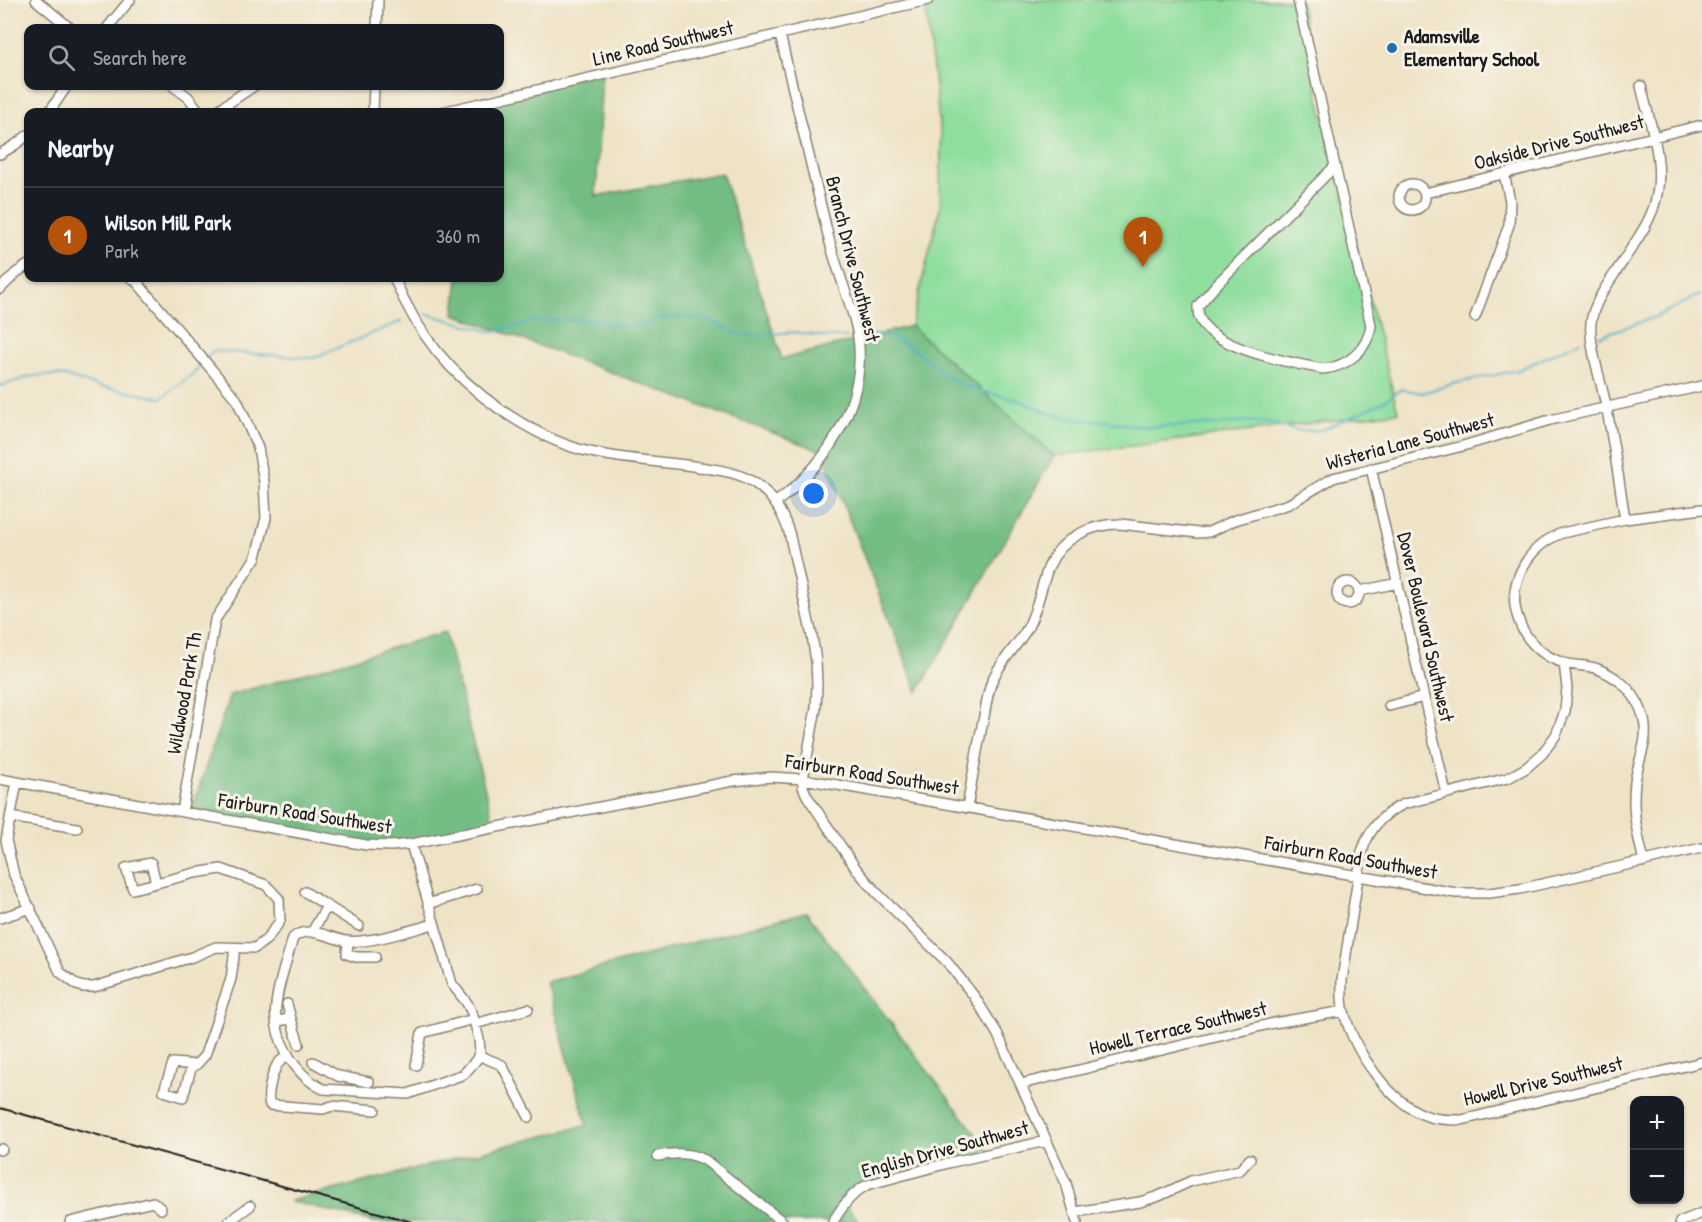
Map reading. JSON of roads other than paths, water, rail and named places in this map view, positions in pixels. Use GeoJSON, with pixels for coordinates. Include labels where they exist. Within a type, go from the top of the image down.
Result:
{"type":"FeatureCollection","features":[{"type":"Feature","properties":{"kind":"street"},"geometry":{"type":"LineString","coordinates":[[36,0],[64,24]]}},
{"type":"Feature","properties":{"kind":"street"},"geometry":{"type":"LineString","coordinates":[[110,24],[130,0]]}},
{"type":"Feature","properties":{"kind":"street"},"geometry":{"type":"LineString","coordinates":[[377,24],[378,0]]}},
{"type":"Feature","properties":{"kind":"street","name":"Line Road Southwest"},"geometry":{"type":"LineString","coordinates":[[459,108],[928,0]]}},
{"type":"Feature","properties":{"kind":"street"},"geometry":{"type":"LineString","coordinates":[[1298,0],[1371,325],[1370,336],[1346,364],[1323,369],[1248,352],[1218,337],[1202,322],[1198,306],[1216,285],[1335,166]]}},
{"type":"Feature","properties":{"kind":"street","name":"Branch Drive Southwest"},"geometry":{"type":"LineString","coordinates":[[775,503],[807,474],[839,433],[854,398],[859,359],[855,323],[831,246],[780,34]]}},
{"type":"Feature","properties":{"kind":"street"},"geometry":{"type":"LineString","coordinates":[[1625,519],[1606,407],[1591,338],[1591,319],[1597,303],[1645,227],[1658,192],[1658,157],[1641,86]]}},
{"type":"Feature","properties":{"kind":"street"},"geometry":{"type":"LineString","coordinates":[[52,108],[64,90]]}},
{"type":"Feature","properties":{"kind":"street"},"geometry":{"type":"LineString","coordinates":[[178,90],[197,108]]}},
{"type":"Feature","properties":{"kind":"street"},"geometry":{"type":"LineString","coordinates":[[221,108],[248,90]]}},
{"type":"Feature","properties":{"kind":"street"},"geometry":{"type":"LineString","coordinates":[[373,108],[374,90]]}},
{"type":"Feature","properties":{"kind":"street","name":"Oakside Drive Southwest"},"geometry":{"type":"LineString","coordinates":[[1425,193],[1702,125]]}},
{"type":"Feature","properties":{"kind":"street"},"geometry":{"type":"LineString","coordinates":[[0,154],[24,138]]}},
{"type":"Feature","properties":{"kind":"street"},"geometry":{"type":"LineString","coordinates":[[1475,316],[1509,225],[1510,201],[1504,174]]}},
{"type":"Feature","properties":{"kind":"street"},"geometry":{"type":"LineString","coordinates":[[0,289],[24,268]]}},
{"type":"Feature","properties":{"kind":"street","name":"Wildwood Park Th"},"geometry":{"type":"LineString","coordinates":[[137,282],[237,400],[258,448],[264,482],[266,518],[255,557],[215,620],[182,812]]}},
{"type":"Feature","properties":{"kind":"street"},"geometry":{"type":"LineString","coordinates":[[396,282],[422,332],[442,358],[463,380],[515,420],[537,432],[582,450],[607,456],[730,472],[755,484],[775,503],[789,532],[816,661],[818,685],[816,708],[803,788],[857,870],[946,962],[974,996],[997,1033],[1021,1084],[1066,1183],[1077,1222]]}},
{"type":"Feature","properties":{"kind":"street","name":"Wisteria Lane Southwest"},"geometry":{"type":"LineString","coordinates":[[967,808],[992,681],[1001,664],[1028,627],[1037,607],[1049,566],[1069,540],[1088,529],[1109,524],[1198,533],[1209,532],[1235,520],[1289,504],[1333,478],[1463,446],[1550,420],[1702,386]]}},
{"type":"Feature","properties":{"kind":"street","name":"Dover Boulevard Southwest"},"geometry":{"type":"LineString","coordinates":[[1371,468],[1446,793]]}},
{"type":"Feature","properties":{"kind":"street"},"geometry":{"type":"LineString","coordinates":[[1644,862],[1634,805],[1636,777],[1646,740],[1641,708],[1630,690],[1612,675],[1594,668],[1564,663],[1550,658],[1539,650],[1529,640],[1516,614],[1516,585],[1526,560],[1543,542],[1554,536],[1625,519],[1702,509]]}},
{"type":"Feature","properties":{"kind":"street"},"geometry":{"type":"LineString","coordinates":[[1360,591],[1398,583]]}},
{"type":"Feature","properties":{"kind":"street","name":"Howell Drive Southwest"},"geometry":{"type":"LineString","coordinates":[[1564,663],[1568,688],[1565,711],[1556,735],[1542,754],[1526,768],[1508,778],[1404,804],[1392,810],[1372,829],[1365,841],[1358,876],[1342,980],[1344,1011],[1349,1027],[1360,1051],[1389,1089],[1416,1110],[1445,1120],[1462,1120],[1702,1062]]}},
{"type":"Feature","properties":{"kind":"street"},"geometry":{"type":"LineString","coordinates":[[1389,706],[1424,697]]}},
{"type":"Feature","properties":{"kind":"street","name":"Fairburn Road Southwest"},"geometry":{"type":"LineString","coordinates":[[0,779],[366,844],[391,846],[734,781],[771,777],[803,779],[1456,893],[1490,893],[1520,889],[1702,848]]}},
{"type":"Feature","properties":{"kind":"street"},"geometry":{"type":"LineString","coordinates":[[17,782],[6,840],[15,875],[60,972],[76,985],[94,987],[192,957],[216,947],[255,948],[267,939],[280,921],[279,899],[266,885],[221,869],[156,883]]}},
{"type":"Feature","properties":{"kind":"street"},"geometry":{"type":"LineString","coordinates":[[10,817],[77,828]]}},
{"type":"Feature","properties":{"kind":"street"},"geometry":{"type":"LineString","coordinates":[[411,844],[452,984],[467,1003],[474,1022],[479,1039],[478,1055],[473,1066],[464,1074],[408,1094],[318,1087],[299,1070],[288,1054],[276,1021],[275,1006],[293,938],[305,931],[348,941],[377,938],[434,924]]}},
{"type":"Feature","properties":{"kind":"street"},"geometry":{"type":"LineString","coordinates":[[428,904],[477,889]]}},
{"type":"Feature","properties":{"kind":"street"},"geometry":{"type":"LineString","coordinates":[[305,892],[359,926]]}},
{"type":"Feature","properties":{"kind":"street"},"geometry":{"type":"LineString","coordinates":[[312,932],[327,906]]}},
{"type":"Feature","properties":{"kind":"street"},"geometry":{"type":"LineString","coordinates":[[0,918],[31,908]]}},
{"type":"Feature","properties":{"kind":"street"},"geometry":{"type":"LineString","coordinates":[[348,941],[346,954],[356,957],[375,957]]}},
{"type":"Feature","properties":{"kind":"street"},"geometry":{"type":"LineString","coordinates":[[192,1065],[196,1065],[205,1055],[231,979],[235,948]]}},
{"type":"Feature","properties":{"kind":"street"},"geometry":{"type":"LineString","coordinates":[[287,1004],[299,1044]]}},
{"type":"Feature","properties":{"kind":"street"},"geometry":{"type":"LineString","coordinates":[[416,1065],[422,1033],[528,1009]]}},
{"type":"Feature","properties":{"kind":"street","name":"Howell Terrace Southwest"},"geometry":{"type":"LineString","coordinates":[[1021,1084],[1274,1023],[1344,1011]]}},
{"type":"Feature","properties":{"kind":"street"},"geometry":{"type":"LineString","coordinates":[[276,1021],[291,1019]]}},
{"type":"Feature","properties":{"kind":"street"},"geometry":{"type":"LineString","coordinates":[[288,1054],[276,1066],[267,1095],[270,1105],[324,1109],[332,1106],[375,1110]]}},
{"type":"Feature","properties":{"kind":"street"},"geometry":{"type":"LineString","coordinates":[[478,1055],[502,1065],[529,1117]]}},
{"type":"Feature","properties":{"kind":"street"},"geometry":{"type":"LineString","coordinates":[[313,1062],[324,1070],[342,1077],[369,1082]]}},
{"type":"Feature","properties":{"kind":"street"},"geometry":{"type":"LineString","coordinates":[[332,1106],[342,1077]]}},
{"type":"Feature","properties":{"kind":"street","name":"English Drive Southwest"},"geometry":{"type":"LineString","coordinates":[[833,1222],[850,1198],[867,1185],[952,1162],[1046,1141]]}},
{"type":"Feature","properties":{"kind":"street"},"geometry":{"type":"LineString","coordinates":[[658,1156],[679,1153],[694,1155],[705,1160],[783,1222]]}},
{"type":"Feature","properties":{"kind":"street"},"geometry":{"type":"LineString","coordinates":[[1075,1212],[1140,1202],[1191,1181],[1240,1170],[1250,1159]]}},
{"type":"Feature","properties":{"kind":"street"},"geometry":{"type":"LineString","coordinates":[[70,1222],[153,1202],[161,1209]]}},
{"type":"Feature","properties":{"kind":"street"},"geometry":{"type":"LineString","coordinates":[[228,1222],[250,1206]]}},
{"type":"Feature","properties":{"kind":"street"},"geometry":{"type":"LineString","coordinates":[[1680,1222],[1702,1213]]}},
{"type":"Feature","properties":{"kind":"waterway"},"geometry":{"type":"LineString","coordinates":[[1600,336],[1655,317],[1700,295]]}},
{"type":"Feature","properties":{"kind":"waterway"},"geometry":{"type":"LineString","coordinates":[[427,314],[493,332],[535,321],[590,319],[623,327],[645,325],[665,317],[676,317],[709,320],[739,334],[750,336],[794,332],[827,337],[847,337]]}},
{"type":"Feature","properties":{"kind":"waterway"},"geometry":{"type":"LineString","coordinates":[[206,359],[213,351],[313,358],[402,321]]}},
{"type":"Feature","properties":{"kind":"waterway"},"geometry":{"type":"LineString","coordinates":[[871,334],[893,338],[912,348],[955,382],[976,390],[1018,400],[1070,419],[1147,427],[1246,421],[1268,423],[1300,431],[1322,430],[1381,403],[1401,389],[1422,393],[1518,370],[1581,341]]}},
{"type":"Feature","properties":{"kind":"waterway"},"geometry":{"type":"LineString","coordinates":[[0,386],[32,376],[54,375],[161,398],[192,375],[203,363]]}},
{"type":"Feature","properties":{"kind":"railway"},"geometry":{"type":"LineString","coordinates":[[0,1108],[412,1222]]}},
{"type":"Feature","properties":{"kind":"place","name":"Adamsville Elementary School"},"geometry":{"type":"Point","coordinates":[1392,48]}},
{"type":"Feature","properties":{"kind":"place","name":"Wilson Mill Park"},"geometry":{"type":"Point","coordinates":[1143,267]}}]}
